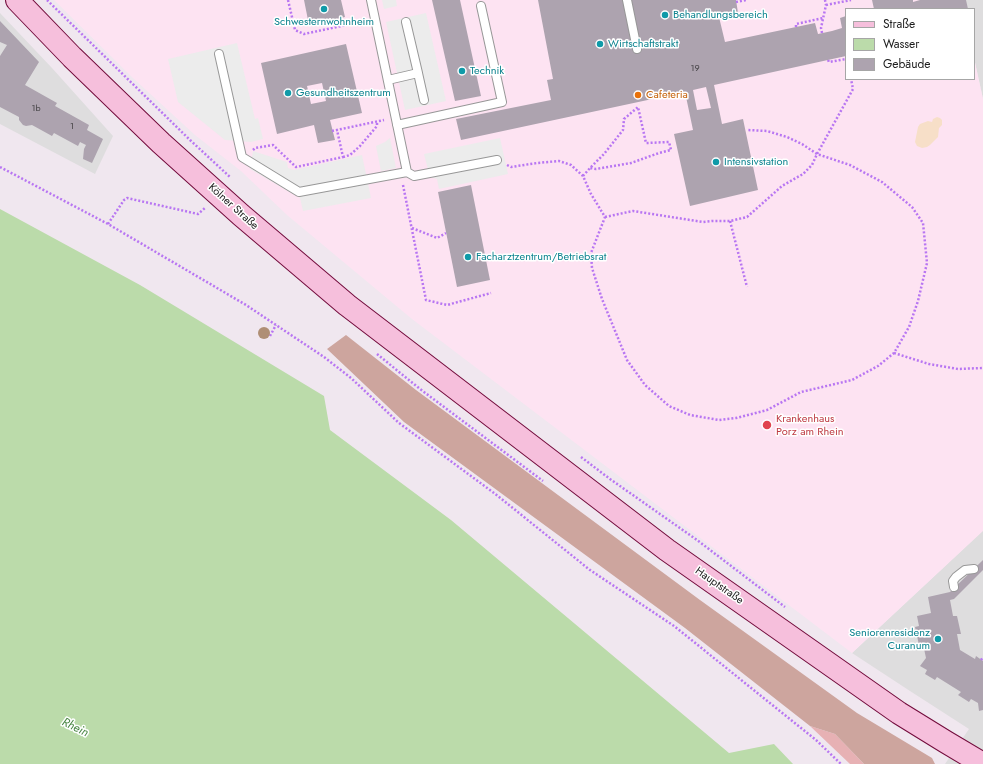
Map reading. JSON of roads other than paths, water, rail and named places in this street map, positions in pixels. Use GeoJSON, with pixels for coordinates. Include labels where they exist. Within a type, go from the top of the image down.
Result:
{"type":"FeatureCollection","features":[{"type":"Feature","properties":{"kind":"main road","name":"Kölner Straße"},"geometry":{"type":"LineString","coordinates":[[16,0],[72,57],[161,142],[241,215],[347,305],[465,395]]}},
{"type":"Feature","properties":{"kind":"main road","name":"Hauptstraße"},"geometry":{"type":"LineString","coordinates":[[465,395],[667,550],[900,713],[983,764]]}},
{"type":"Feature","properties":{"kind":"lane"},"geometry":{"type":"LineString","coordinates":[[371,0],[396,121],[411,174]]}},
{"type":"Feature","properties":{"kind":"lane"},"geometry":{"type":"LineString","coordinates":[[627,0],[637,50]]}},
{"type":"Feature","properties":{"kind":"lane"},"geometry":{"type":"LineString","coordinates":[[396,121],[502,102],[481,6]]}},
{"type":"Feature","properties":{"kind":"lane"},"geometry":{"type":"LineString","coordinates":[[406,22],[424,100]]}},
{"type":"Feature","properties":{"kind":"lane"},"geometry":{"type":"LineString","coordinates":[[218,54],[242,157],[299,192],[497,160]]}},
{"type":"Feature","properties":{"kind":"lane"},"geometry":{"type":"LineString","coordinates":[[388,80],[418,73]]}},
{"type":"Feature","properties":{"kind":"lane"},"geometry":{"type":"LineString","coordinates":[[954,587],[953,581],[956,577],[965,570],[974,569]]}},
{"type":"Feature","properties":{"kind":"water","name":"Rhein"},"geometry":{"type":"Polygon","coordinates":[[[0,209],[140,285],[324,396],[330,430],[451,520],[729,753],[774,744],[793,764],[0,764],[0,209]]]}},
{"type":"Feature","properties":{"kind":"place","name":"Schwesternwohnheim"},"geometry":{"type":"Point","coordinates":[324,9]}},
{"type":"Feature","properties":{"kind":"place","name":"Behandlungsbereich"},"geometry":{"type":"Point","coordinates":[665,15]}},
{"type":"Feature","properties":{"kind":"place","name":"Wirtschaftstrakt"},"geometry":{"type":"Point","coordinates":[600,44]}},
{"type":"Feature","properties":{"kind":"place","name":"Technik"},"geometry":{"type":"Point","coordinates":[462,71]}},
{"type":"Feature","properties":{"kind":"place","name":"Gesundheitszentrum"},"geometry":{"type":"Point","coordinates":[288,93]}},
{"type":"Feature","properties":{"kind":"place","name":"Cafeteria"},"geometry":{"type":"Point","coordinates":[638,95]}},
{"type":"Feature","properties":{"kind":"place","name":"Intensivstation"},"geometry":{"type":"Point","coordinates":[716,162]}},
{"type":"Feature","properties":{"kind":"place","name":"Facharztzentrum/Betriebsrat"},"geometry":{"type":"Point","coordinates":[468,257]}},
{"type":"Feature","properties":{"kind":"place","name":"Krankenhaus Porz am Rhein"},"geometry":{"type":"Point","coordinates":[767,425]}},
{"type":"Feature","properties":{"kind":"place","name":"Seniorenresidenz Curanum"},"geometry":{"type":"Point","coordinates":[938,639]}}]}
